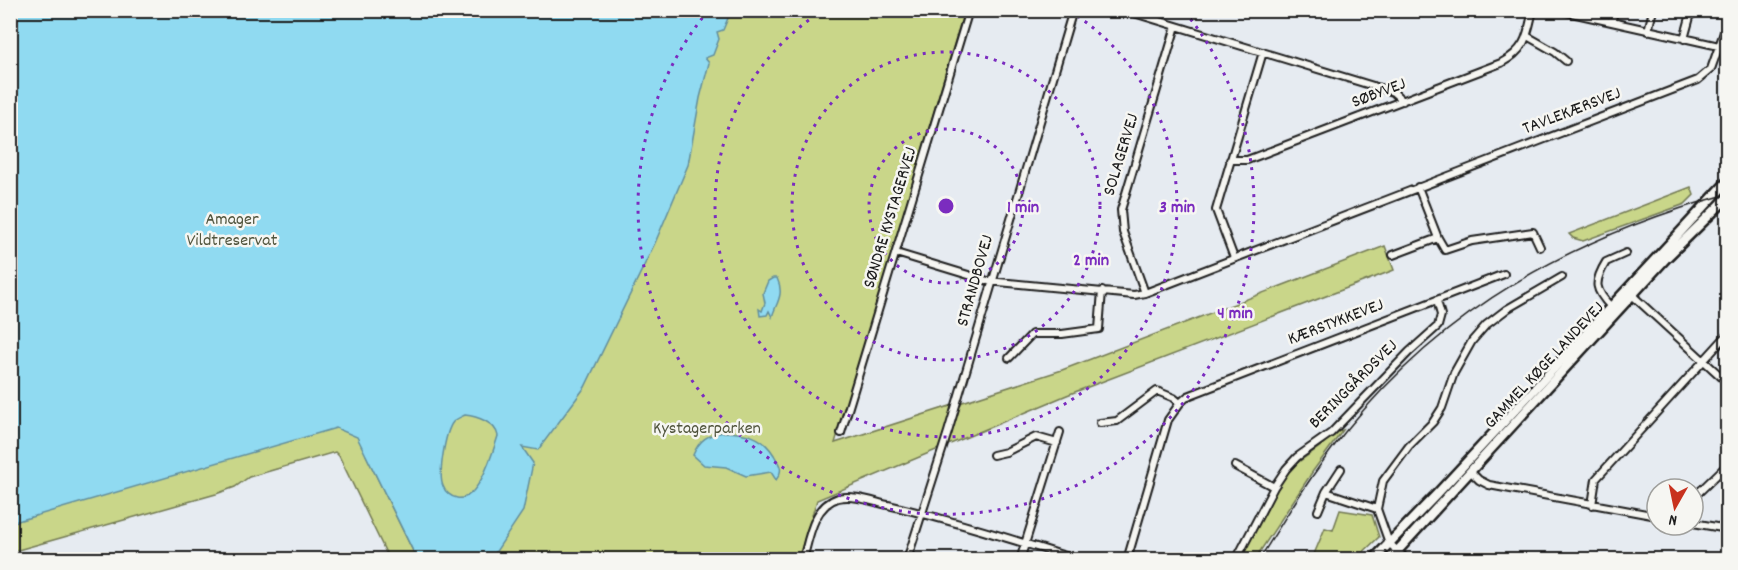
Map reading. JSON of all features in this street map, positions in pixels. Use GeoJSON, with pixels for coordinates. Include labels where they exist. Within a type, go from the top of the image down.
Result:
{"type":"FeatureCollection","features":[{"type":"Feature","properties":{"kind":"main road","name":"GAMMEL KØGE LANDEVEJ"},"geometry":{"type":"LineString","coordinates":[[1373,560],[1728,181]]}},
{"type":"Feature","properties":{"kind":"main road","name":"GAMMEL KØGE LANDEVEJ"},"geometry":{"type":"LineString","coordinates":[[1389,560],[1632,295],[1728,197]]}},
{"type":"Feature","properties":{"kind":"street","name":"SØNDRE KYSTAGERVEJ"},"geometry":{"type":"LineString","coordinates":[[841,433],[969,10]]}},
{"type":"Feature","properties":{"kind":"street","name":"STRANDBOVEJ"},"geometry":{"type":"LineString","coordinates":[[907,560],[948,432],[1073,10]]}},
{"type":"Feature","properties":{"kind":"street"},"geometry":{"type":"LineString","coordinates":[[1124,10],[1393,92],[1403,101]]}},
{"type":"Feature","properties":{"kind":"street","name":"SØBYVEJ"},"geometry":{"type":"LineString","coordinates":[[1230,160],[1247,160],[1501,63],[1521,48],[1527,36],[1533,10]]}},
{"type":"Feature","properties":{"kind":"street"},"geometry":{"type":"LineString","coordinates":[[1558,10],[1576,12],[1648,31],[1728,48]]}},
{"type":"Feature","properties":{"kind":"street"},"geometry":{"type":"LineString","coordinates":[[1611,22],[1615,10]]}},
{"type":"Feature","properties":{"kind":"street"},"geometry":{"type":"LineString","coordinates":[[1648,31],[1653,10]]}},
{"type":"Feature","properties":{"kind":"street"},"geometry":{"type":"LineString","coordinates":[[1684,39],[1692,10]]}},
{"type":"Feature","properties":{"kind":"street","name":"TAVLEKÆRSVEJ"},"geometry":{"type":"LineString","coordinates":[[896,253],[991,282],[1134,295],[1145,293],[1698,80],[1711,69],[1728,21]]}},
{"type":"Feature","properties":{"kind":"street","name":"SOLAGERVEJ"},"geometry":{"type":"LineString","coordinates":[[1145,293],[1123,232],[1121,210],[1176,26]]}},
{"type":"Feature","properties":{"kind":"street"},"geometry":{"type":"LineString","coordinates":[[1527,36],[1566,61]]}},
{"type":"Feature","properties":{"kind":"street"},"geometry":{"type":"LineString","coordinates":[[1234,258],[1216,210],[1263,52]]}},
{"type":"Feature","properties":{"kind":"street"},"geometry":{"type":"LineString","coordinates":[[1418,187],[1445,250],[1472,241],[1533,232],[1540,247]]}},
{"type":"Feature","properties":{"kind":"street"},"geometry":{"type":"LineString","coordinates":[[1393,255],[1438,238]]}},
{"type":"Feature","properties":{"kind":"street","name":"GAMMEL KØGE LANDEVEJ"},"geometry":{"type":"LineString","coordinates":[[1611,307],[1599,294],[1597,285],[1606,262],[1626,253]]}},
{"type":"Feature","properties":{"kind":"street","name":"KÆRSTYKKEVEJ"},"geometry":{"type":"LineString","coordinates":[[1180,403],[1188,396],[1504,274]]}},
{"type":"Feature","properties":{"kind":"street"},"geometry":{"type":"LineString","coordinates":[[1407,560],[1389,543],[1377,509],[1383,481],[1409,446],[1433,422],[1442,408],[1454,373],[1472,340],[1486,325],[1507,309],[1562,277]]}},
{"type":"Feature","properties":{"kind":"street"},"geometry":{"type":"LineString","coordinates":[[1009,358],[1032,334],[1062,334],[1099,329],[1102,291]]}},
{"type":"Feature","properties":{"kind":"street"},"geometry":{"type":"LineString","coordinates":[[1632,295],[1728,383]]}},
{"type":"Feature","properties":{"kind":"street","name":"BERINGGÅRDSVEJ"},"geometry":{"type":"LineString","coordinates":[[1236,560],[1274,487],[1297,457],[1331,433],[1409,352],[1438,326],[1442,315],[1437,301]]}},
{"type":"Feature","properties":{"kind":"street"},"geometry":{"type":"LineString","coordinates":[[1592,505],[1596,479],[1728,334]]}},
{"type":"Feature","properties":{"kind":"street"},"geometry":{"type":"LineString","coordinates":[[1100,423],[1117,421],[1157,391],[1180,403],[1168,420],[1127,560]]}},
{"type":"Feature","properties":{"kind":"street"},"geometry":{"type":"LineString","coordinates":[[1020,560],[1060,432]]}},
{"type":"Feature","properties":{"kind":"street"},"geometry":{"type":"LineString","coordinates":[[993,455],[1006,452],[1036,437],[1057,443]]}},
{"type":"Feature","properties":{"kind":"street"},"geometry":{"type":"LineString","coordinates":[[1705,486],[1728,464]]}},
{"type":"Feature","properties":{"kind":"street"},"geometry":{"type":"LineString","coordinates":[[1235,466],[1274,487]]}},
{"type":"Feature","properties":{"kind":"street"},"geometry":{"type":"LineString","coordinates":[[1318,511],[1326,492],[1341,469]]}},
{"type":"Feature","properties":{"kind":"street"},"geometry":{"type":"LineString","coordinates":[[1470,471],[1479,480],[1489,485],[1645,514]]}},
{"type":"Feature","properties":{"kind":"street"},"geometry":{"type":"LineString","coordinates":[[1326,492],[1377,509]]}},
{"type":"Feature","properties":{"kind":"street"},"geometry":{"type":"LineString","coordinates":[[803,560],[813,525],[820,511],[838,498],[856,498],[921,513],[1079,560]]}},
{"type":"Feature","properties":{"kind":"street"},"geometry":{"type":"LineString","coordinates":[[1705,525],[1728,529]]}},
{"type":"Feature","properties":{"kind":"green space","name":"Amager Vildtreservat"},"geometry":{"type":"Polygon","coordinates":[[[10,11],[964,11],[835,443],[1062,370],[1385,246],[1394,270],[1067,395],[817,500],[798,559],[424,559],[366,455],[419,559],[389,559],[335,452],[249,477],[235,487],[216,494],[11,552],[10,11]]]}},
{"type":"Feature","properties":{"kind":"green space"},"geometry":{"type":"Polygon","coordinates":[[[1691,187],[1694,195],[1685,204],[1583,241],[1569,234],[1691,187]]]}},
{"type":"Feature","properties":{"kind":"green space"},"geometry":{"type":"Polygon","coordinates":[[[1343,430],[1255,559],[1240,560],[1279,485],[1293,466],[1321,446],[1334,433],[1343,430]]]}},
{"type":"Feature","properties":{"kind":"green space"},"geometry":{"type":"Polygon","coordinates":[[[1340,510],[1372,515],[1379,537],[1356,559],[1312,559],[1325,528],[1333,530],[1340,510]]]}},
{"type":"Feature","properties":{"kind":"water","name":"Amager Vildtreservat"},"geometry":{"type":"Polygon","coordinates":[[[11,10],[731,11],[723,30],[717,32],[719,39],[713,55],[705,58],[709,63],[688,165],[655,243],[585,387],[538,450],[522,447],[533,463],[523,511],[491,559],[417,559],[357,437],[336,428],[11,523],[11,10]],[[465,415],[453,422],[447,435],[443,454],[441,473],[443,486],[449,494],[457,498],[465,497],[478,484],[489,463],[498,436],[490,424],[465,415]]]}},
{"type":"Feature","properties":{"kind":"water"},"geometry":{"type":"Polygon","coordinates":[[[777,278],[779,284],[779,299],[772,317],[769,311],[767,315],[760,316],[759,309],[762,311],[765,303],[763,293],[768,281],[777,278]]]}},
{"type":"Feature","properties":{"kind":"water"},"geometry":{"type":"Polygon","coordinates":[[[724,432],[746,434],[764,443],[780,467],[776,480],[771,472],[746,476],[726,467],[704,465],[693,455],[698,445],[705,439],[713,434],[724,432]]]}},
{"type":"Feature","properties":{"kind":"tram line"},"geometry":{"type":"LineString","coordinates":[[1259,560],[1311,478],[1345,432],[1384,387],[1426,348],[1470,313],[1517,282],[1566,255],[1672,211],[1728,194]]}},
{"type":"Feature","properties":{"kind":"park label","name":"Kystagerparken"},"geometry":{"type":"Point","coordinates":[707,429]}}]}
